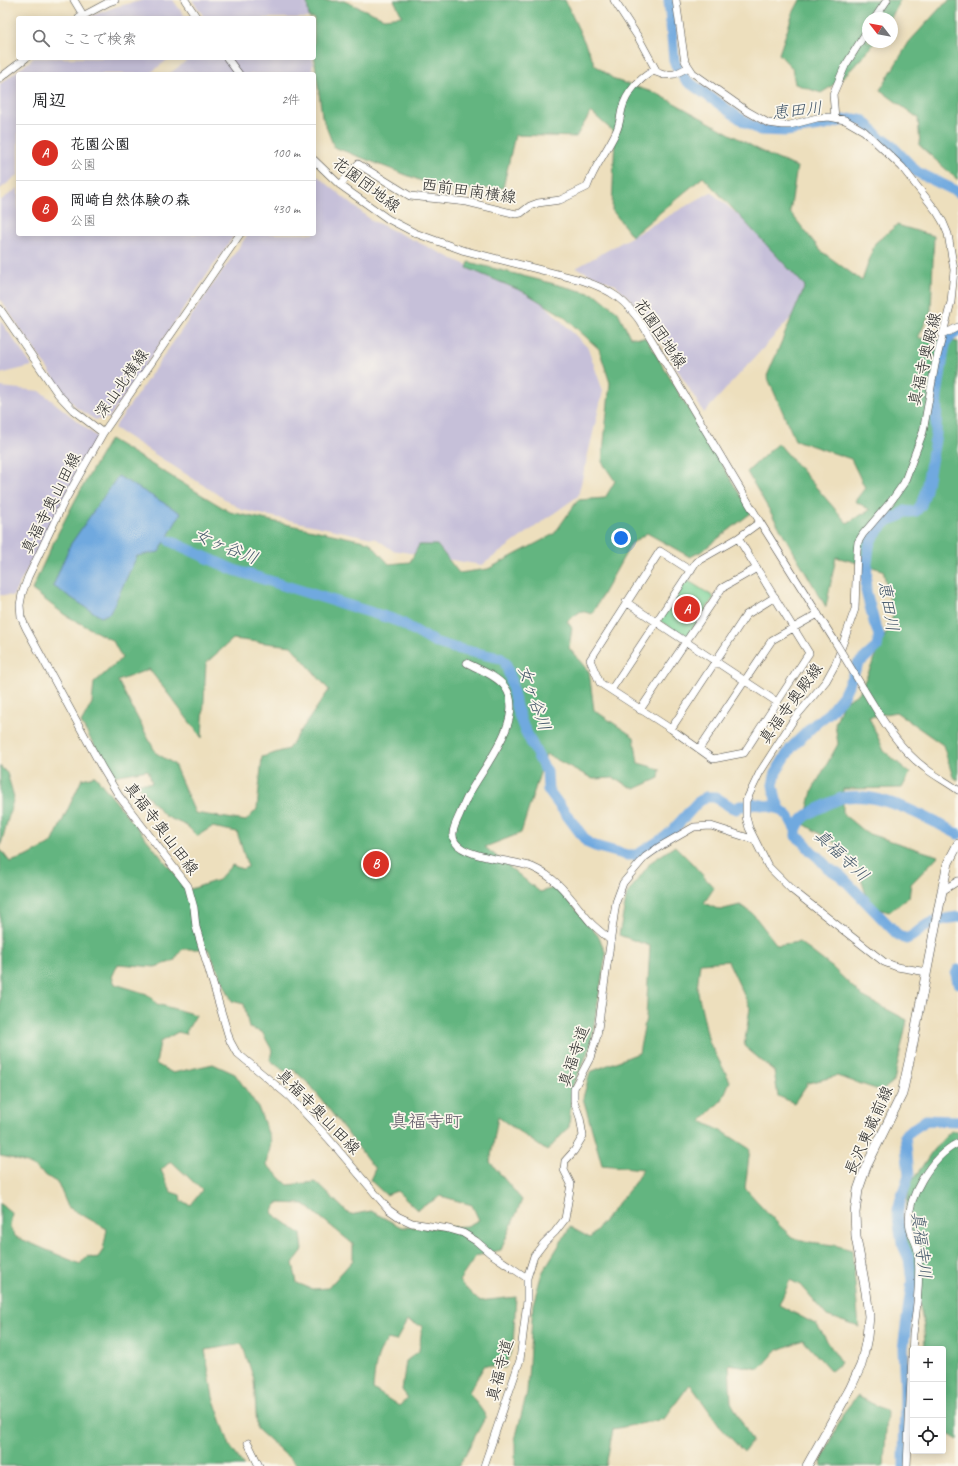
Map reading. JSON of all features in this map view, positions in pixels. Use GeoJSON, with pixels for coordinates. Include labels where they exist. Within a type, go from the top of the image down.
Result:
{"type":"FeatureCollection","features":[{"type":"Feature","properties":{"kind":"main road","name":"長沢東蔵前線"},"geometry":{"type":"LineString","coordinates":[[807,1466],[861,1365],[867,1337],[869,1316],[856,1237],[856,1201],[866,1167],[902,1094],[948,863],[958,844]]}},
{"type":"Feature","properties":{"kind":"street"},"geometry":{"type":"LineString","coordinates":[[74,0],[81,16],[115,0]]}},
{"type":"Feature","properties":{"kind":"street"},"geometry":{"type":"LineString","coordinates":[[185,0],[196,16]]}},
{"type":"Feature","properties":{"kind":"street"},"geometry":{"type":"LineString","coordinates":[[614,0],[638,37],[657,72],[664,75],[677,73],[687,68]]}},
{"type":"Feature","properties":{"kind":"street","name":"真福寺奥殿線"},"geometry":{"type":"LineString","coordinates":[[676,0],[685,61],[687,68],[692,73],[746,111],[768,123],[790,125],[817,118],[835,118],[849,122],[864,131],[902,167],[937,212],[948,234],[954,270],[951,302],[935,365],[923,432],[904,483],[858,542],[855,609],[836,663],[826,680],[802,709],[766,760],[746,801],[746,817],[755,840],[768,866],[790,889],[884,962],[897,967],[927,972]]}},
{"type":"Feature","properties":{"kind":"street"},"geometry":{"type":"LineString","coordinates":[[879,12],[887,0]]}},
{"type":"Feature","properties":{"kind":"street"},"geometry":{"type":"LineString","coordinates":[[835,118],[833,94],[845,66],[862,39]]}},
{"type":"Feature","properties":{"kind":"street"},"geometry":{"type":"LineString","coordinates":[[0,78],[23,60]]}},
{"type":"Feature","properties":{"kind":"street"},"geometry":{"type":"LineString","coordinates":[[228,60],[238,72]]}},
{"type":"Feature","properties":{"kind":"street","name":"西前田南横線"},"geometry":{"type":"LineString","coordinates":[[340,185],[358,164],[410,196],[467,202],[516,214],[521,213],[530,206],[538,203],[560,200],[586,187],[592,172],[616,133],[620,124],[622,108],[626,98],[645,75],[652,71],[657,72]]}},
{"type":"Feature","properties":{"kind":"street","name":"花園団地線"},"geometry":{"type":"LineString","coordinates":[[316,162],[340,185],[388,218],[415,233],[462,250],[581,280],[599,286],[621,298],[634,312],[644,327],[760,522],[895,738],[925,768],[958,790]]}},
{"type":"Feature","properties":{"kind":"street","name":"深山北横線"},"geometry":{"type":"LineString","coordinates":[[0,309],[58,394],[73,410],[104,433],[239,236]]}},
{"type":"Feature","properties":{"kind":"street"},"geometry":{"type":"LineString","coordinates":[[942,335],[958,327]]}},
{"type":"Feature","properties":{"kind":"street","name":"真福寺奥山田線"},"geometry":{"type":"LineString","coordinates":[[104,433],[64,502],[28,577],[20,605],[22,617],[30,635],[101,766],[119,796],[188,886],[194,908],[196,927],[230,1041],[236,1052],[290,1097],[328,1138],[389,1210],[412,1224],[449,1229],[462,1233],[476,1241],[490,1253],[527,1278]]}},
{"type":"Feature","properties":{"kind":"street"},"geometry":{"type":"LineString","coordinates":[[611,690],[696,562],[738,538],[760,522]]}},
{"type":"Feature","properties":{"kind":"street"},"geometry":{"type":"LineString","coordinates":[[691,571],[660,551],[590,660],[600,683],[714,759],[744,753],[809,653],[795,628],[738,538]]}},
{"type":"Feature","properties":{"kind":"street"},"geometry":{"type":"LineString","coordinates":[[640,710],[722,588],[757,568]]}},
{"type":"Feature","properties":{"kind":"street"},"geometry":{"type":"LineString","coordinates":[[671,729],[746,615],[775,597]]}},
{"type":"Feature","properties":{"kind":"street"},"geometry":{"type":"LineString","coordinates":[[626,602],[746,680],[777,702]]}},
{"type":"Feature","properties":{"kind":"street"},"geometry":{"type":"LineString","coordinates":[[699,748],[772,640],[818,614]]}},
{"type":"Feature","properties":{"kind":"street"},"geometry":{"type":"LineString","coordinates":[[467,663],[498,680],[509,695],[511,706],[509,722],[503,739],[468,794],[457,820],[452,834],[456,842],[462,849],[470,853],[514,862],[544,874],[558,883],[592,923],[612,941]]}},
{"type":"Feature","properties":{"kind":"street","name":"真福寺道"},"geometry":{"type":"LineString","coordinates":[[484,1466],[520,1360],[527,1301],[527,1278],[534,1256],[565,1219],[571,1184],[564,1170],[565,1161],[574,1151],[583,1136],[580,1118],[574,1101],[574,1088],[590,1058],[597,1036],[612,941],[616,902],[623,883],[635,867],[650,853],[694,827],[711,826],[755,840]]}},
{"type":"Feature","properties":{"kind":"street"},"geometry":{"type":"LineString","coordinates":[[942,891],[958,881]]}},
{"type":"Feature","properties":{"kind":"street"},"geometry":{"type":"LineString","coordinates":[[907,1466],[918,1261],[918,1250],[910,1228],[909,1215],[913,1196],[927,1171],[946,1151],[958,1143]]}},
{"type":"Feature","properties":{"kind":"street"},"geometry":{"type":"LineString","coordinates":[[248,1443],[259,1466]]}},
{"type":"Feature","properties":{"kind":"shaded area"},"geometry":{"type":"Polygon","coordinates":[[[144,0],[173,0],[185,16],[91,16],[115,7],[144,0]]]}},
{"type":"Feature","properties":{"kind":"shaded area"},"geometry":{"type":"Polygon","coordinates":[[[192,0],[319,0],[316,31],[316,16],[204,16],[192,0]]]}},
{"type":"Feature","properties":{"kind":"shaded area"},"geometry":{"type":"Polygon","coordinates":[[[31,60],[167,60],[152,72],[16,72],[16,177],[0,189],[0,84],[31,60]]]}},
{"type":"Feature","properties":{"kind":"shaded area"},"geometry":{"type":"Polygon","coordinates":[[[187,60],[313,60],[312,72],[172,72],[187,60]]]}},
{"type":"Feature","properties":{"kind":"shaded area"},"geometry":{"type":"Polygon","coordinates":[[[316,175],[371,220],[464,264],[530,290],[588,348],[603,391],[578,496],[482,565],[392,550],[377,539],[242,510],[114,428],[247,236],[316,236],[316,175]]]}},
{"type":"Feature","properties":{"kind":"shaded area"},"geometry":{"type":"Polygon","coordinates":[[[16,189],[16,236],[234,236],[109,418],[95,420],[77,408],[65,394],[0,299],[0,201],[16,189]]]}},
{"type":"Feature","properties":{"kind":"shaded area"},"geometry":{"type":"Polygon","coordinates":[[[711,192],[821,285],[704,413],[642,311],[616,285],[576,268],[711,192]]]}},
{"type":"Feature","properties":{"kind":"shaded area"},"geometry":{"type":"Polygon","coordinates":[[[0,320],[32,366],[0,374],[0,320]]]}},
{"type":"Feature","properties":{"kind":"shaded area"},"geometry":{"type":"Polygon","coordinates":[[[0,387],[40,391],[97,437],[13,596],[0,595],[0,387]]]}},
{"type":"Feature","properties":{"kind":"green space"},"geometry":{"type":"Polygon","coordinates":[[[394,0],[565,0],[595,65],[615,80],[658,94],[770,156],[797,167],[790,212],[821,251],[862,281],[875,243],[897,225],[934,236],[931,311],[918,338],[958,342],[958,780],[953,777],[943,745],[896,712],[869,717],[884,751],[910,773],[902,788],[843,789],[843,814],[866,833],[938,856],[911,884],[909,897],[889,912],[870,906],[859,873],[843,848],[804,824],[812,791],[838,744],[835,724],[843,703],[859,693],[893,616],[883,570],[836,557],[826,607],[747,472],[778,443],[847,523],[870,510],[855,501],[865,488],[851,459],[795,440],[767,376],[805,286],[703,177],[632,236],[612,210],[615,133],[591,112],[576,137],[515,135],[503,188],[445,190],[334,147],[322,116],[315,60],[316,60],[316,16],[309,16],[307,1],[344,1],[384,18],[402,16],[394,0]]]}},
{"type":"Feature","properties":{"kind":"green space"},"geometry":{"type":"Polygon","coordinates":[[[800,0],[900,0],[894,12],[862,12],[862,48],[870,48],[836,83],[821,93],[795,84],[792,68],[779,54],[793,13],[800,0]]]}},
{"type":"Feature","properties":{"kind":"green space"},"geometry":{"type":"Polygon","coordinates":[[[950,0],[958,0],[958,180],[920,146],[918,118],[880,90],[909,42],[941,7],[950,0]]]}},
{"type":"Feature","properties":{"kind":"green space"},"geometry":{"type":"Polygon","coordinates":[[[469,262],[597,295],[618,312],[630,337],[646,338],[751,513],[702,551],[690,557],[647,533],[631,544],[592,614],[581,611],[567,621],[572,628],[569,648],[589,672],[594,710],[634,737],[638,763],[660,769],[659,778],[635,789],[614,778],[593,779],[546,754],[521,833],[485,847],[540,892],[557,887],[599,937],[606,954],[590,1048],[572,1087],[569,1127],[547,1151],[498,1117],[490,1162],[522,1200],[501,1250],[476,1256],[459,1281],[479,1301],[516,1297],[513,1345],[505,1368],[485,1365],[469,1392],[486,1416],[459,1466],[298,1466],[257,1429],[254,1379],[242,1344],[205,1350],[213,1397],[230,1446],[244,1466],[0,1466],[0,1203],[12,1213],[10,1228],[16,1237],[80,1264],[87,1256],[97,1259],[103,1250],[107,1229],[68,1207],[58,1183],[30,1165],[0,1156],[0,849],[10,862],[28,856],[52,843],[82,779],[95,776],[188,890],[218,880],[232,865],[242,869],[248,867],[237,832],[212,827],[197,836],[187,826],[165,816],[136,783],[152,783],[148,770],[113,776],[81,723],[92,703],[94,683],[122,658],[113,641],[65,615],[32,590],[68,513],[110,439],[230,512],[369,542],[389,564],[410,562],[419,545],[437,545],[459,573],[488,569],[554,534],[578,500],[605,498],[615,481],[602,462],[610,383],[599,349],[562,315],[524,292],[467,268],[469,262]],[[233,639],[206,663],[202,738],[149,669],[118,681],[156,753],[174,764],[195,813],[246,821],[257,809],[262,757],[288,749],[329,690],[291,646],[233,639]],[[182,949],[174,961],[155,967],[118,964],[112,977],[115,984],[147,994],[157,1004],[196,1015],[185,1034],[178,1032],[160,1042],[156,1064],[173,1073],[213,1064],[235,1074],[258,1107],[271,1141],[267,1165],[288,1185],[316,1182],[350,1215],[371,1211],[401,1227],[431,1228],[467,1226],[479,1220],[472,1205],[441,1196],[417,1210],[397,1191],[386,1195],[370,1180],[375,1169],[311,1086],[294,1070],[284,1071],[270,1060],[272,1050],[262,1032],[249,1028],[244,1004],[232,1001],[208,949],[182,949]],[[171,1161],[161,1170],[171,1192],[180,1195],[181,1201],[191,1205],[202,1190],[171,1161]],[[277,1203],[272,1213],[301,1234],[303,1250],[293,1263],[297,1283],[312,1289],[328,1288],[353,1260],[353,1244],[304,1204],[277,1203]],[[407,1321],[396,1341],[388,1339],[378,1357],[373,1389],[399,1406],[408,1398],[402,1390],[406,1361],[419,1351],[422,1326],[407,1321]]]}},
{"type":"Feature","properties":{"kind":"green space"},"geometry":{"type":"Polygon","coordinates":[[[687,580],[714,597],[687,638],[660,621],[687,580]]]}},
{"type":"Feature","properties":{"kind":"green space"},"geometry":{"type":"Polygon","coordinates":[[[0,766],[7,773],[14,797],[0,848],[0,766]]]}},
{"type":"Feature","properties":{"kind":"green space"},"geometry":{"type":"Polygon","coordinates":[[[675,846],[714,888],[704,903],[720,910],[740,905],[753,914],[777,945],[799,942],[833,968],[862,996],[907,1020],[894,1081],[882,1091],[837,1076],[808,1083],[794,1103],[778,1096],[774,1071],[744,1046],[750,1008],[728,961],[700,963],[697,988],[709,1042],[730,1081],[722,1100],[701,1121],[725,1133],[750,1149],[745,1188],[792,1237],[801,1241],[834,1245],[852,1250],[859,1327],[827,1316],[800,1285],[790,1280],[779,1305],[817,1325],[841,1363],[831,1371],[803,1340],[776,1351],[760,1369],[729,1364],[731,1402],[752,1441],[744,1452],[722,1429],[690,1384],[664,1419],[613,1429],[606,1466],[515,1466],[515,1440],[527,1392],[533,1304],[542,1273],[570,1227],[590,1238],[633,1185],[643,1169],[602,1165],[583,1098],[590,1072],[639,1053],[646,1017],[650,946],[619,935],[627,894],[651,862],[675,846]]]}},
{"type":"Feature","properties":{"kind":"green space"},"geometry":{"type":"Polygon","coordinates":[[[951,1131],[958,1131],[958,1440],[946,1433],[946,1346],[925,1346],[924,1327],[905,1230],[909,1186],[933,1150],[951,1131]]]}},
{"type":"Feature","properties":{"kind":"green space"},"geometry":{"type":"Polygon","coordinates":[[[857,1396],[887,1411],[884,1466],[822,1466],[821,1462],[844,1412],[857,1396]]]}},
{"type":"Feature","properties":{"kind":"water"},"geometry":{"type":"Polygon","coordinates":[[[118,476],[181,513],[159,552],[137,556],[110,613],[101,617],[53,586],[70,545],[118,476]]]}},
{"type":"Feature","properties":{"kind":"waterway","name":"恵田川"},"geometry":{"type":"LineString","coordinates":[[669,0],[674,61],[681,74],[687,81],[745,122],[760,130],[786,131],[826,125],[844,120],[854,119],[864,121],[884,143],[887,141],[917,172],[958,192]]}},
{"type":"Feature","properties":{"kind":"waterway","name":"恵田川"},"geometry":{"type":"LineString","coordinates":[[796,830],[789,817],[780,809],[776,800],[773,785],[776,772],[791,748],[815,724],[829,713],[843,696],[858,664],[877,647],[879,635],[866,591],[869,546],[872,538],[889,520],[900,516],[904,511],[916,511],[921,505],[926,490],[936,434],[937,396],[944,350],[946,342],[958,331]]}},
{"type":"Feature","properties":{"kind":"waterway","name":"女ヶ谷川"},"geometry":{"type":"LineString","coordinates":[[170,541],[234,570],[400,622],[434,642],[500,658],[505,662],[510,677],[516,706],[523,726],[547,771],[548,790],[588,843],[627,855],[637,855],[664,838],[697,803],[706,797],[715,797],[736,809],[740,806],[749,806],[753,804],[780,809]]}},
{"type":"Feature","properties":{"kind":"waterway","name":"真福寺川"},"geometry":{"type":"LineString","coordinates":[[958,834],[918,814],[889,802],[860,796],[846,797],[828,804],[802,820],[796,831],[796,836],[804,842],[828,868],[841,876],[897,934],[906,939],[934,922],[958,917]]}},
{"type":"Feature","properties":{"kind":"waterway","name":"真福寺川"},"geometry":{"type":"LineString","coordinates":[[958,970],[956,974],[958,983]]}},
{"type":"Feature","properties":{"kind":"waterway","name":"真福寺川"},"geometry":{"type":"LineString","coordinates":[[904,1466],[905,1388],[903,1349],[912,1281],[909,1259],[902,1243],[898,1219],[898,1210],[909,1175],[905,1135],[926,1120],[958,1121]]}},
{"type":"Feature","properties":{"kind":"place","name":"花園公園"},"geometry":{"type":"Point","coordinates":[687,609]}},
{"type":"Feature","properties":{"kind":"place","name":"岡崎自然体験の森"},"geometry":{"type":"Point","coordinates":[376,864]}},
{"type":"Feature","properties":{"kind":"district","name":"真福寺町"},"geometry":{"type":"Point","coordinates":[426,1121]}}]}
